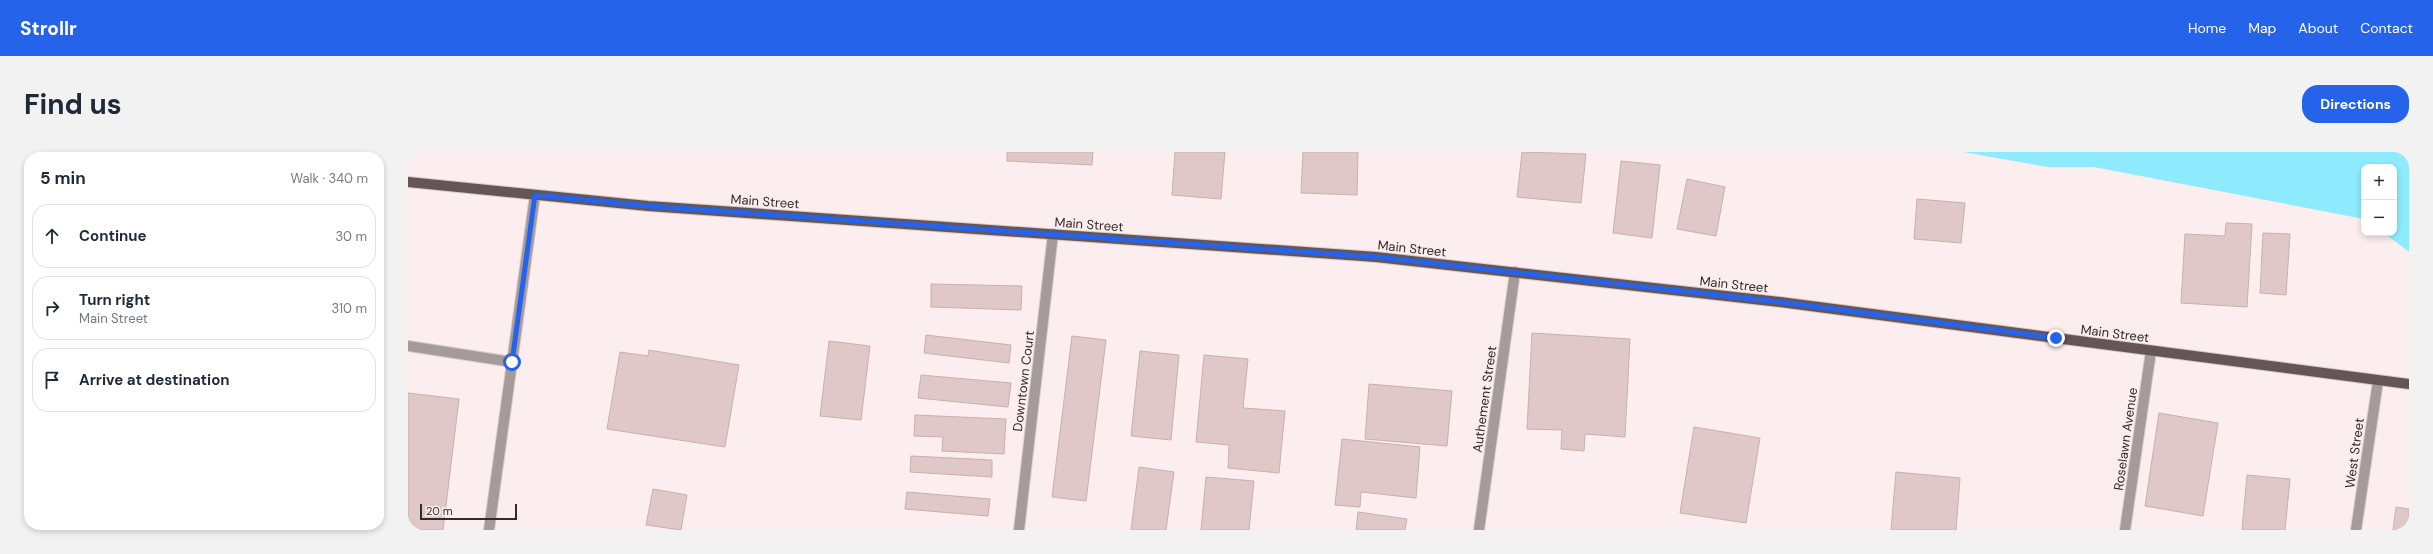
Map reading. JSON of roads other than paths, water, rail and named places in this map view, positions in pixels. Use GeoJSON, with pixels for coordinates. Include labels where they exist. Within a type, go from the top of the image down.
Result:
{"type":"FeatureCollection","features":[{"type":"Feature","properties":{"kind":"main road","name":"Main Street"},"geometry":{"type":"LineString","coordinates":[[408,182],[656,207],[1376,257],[1780,302],[2409,384]]}},
{"type":"Feature","properties":{"kind":"street"},"geometry":{"type":"LineString","coordinates":[[489,530],[535,195]]}},
{"type":"Feature","properties":{"kind":"street","name":"Downtown Court"},"geometry":{"type":"LineString","coordinates":[[1019,530],[1053,234]]}},
{"type":"Feature","properties":{"kind":"street","name":"Authement Street"},"geometry":{"type":"LineString","coordinates":[[1479,530],[1515,272]]}},
{"type":"Feature","properties":{"kind":"street"},"geometry":{"type":"LineString","coordinates":[[408,346],[512,362]]}},
{"type":"Feature","properties":{"kind":"street","name":"Roselawn Avenue"},"geometry":{"type":"LineString","coordinates":[[2125,530],[2151,351]]}},
{"type":"Feature","properties":{"kind":"street","name":"West Street"},"geometry":{"type":"LineString","coordinates":[[2356,530],[2378,381]]}},
{"type":"Feature","properties":{"kind":"water"},"geometry":{"type":"Polygon","coordinates":[[[1963,152],[2409,152],[2409,252],[2388,236],[2397,236],[2397,164],[2361,164],[2361,218],[2094,167],[2048,167],[1963,152]]]}}]}
